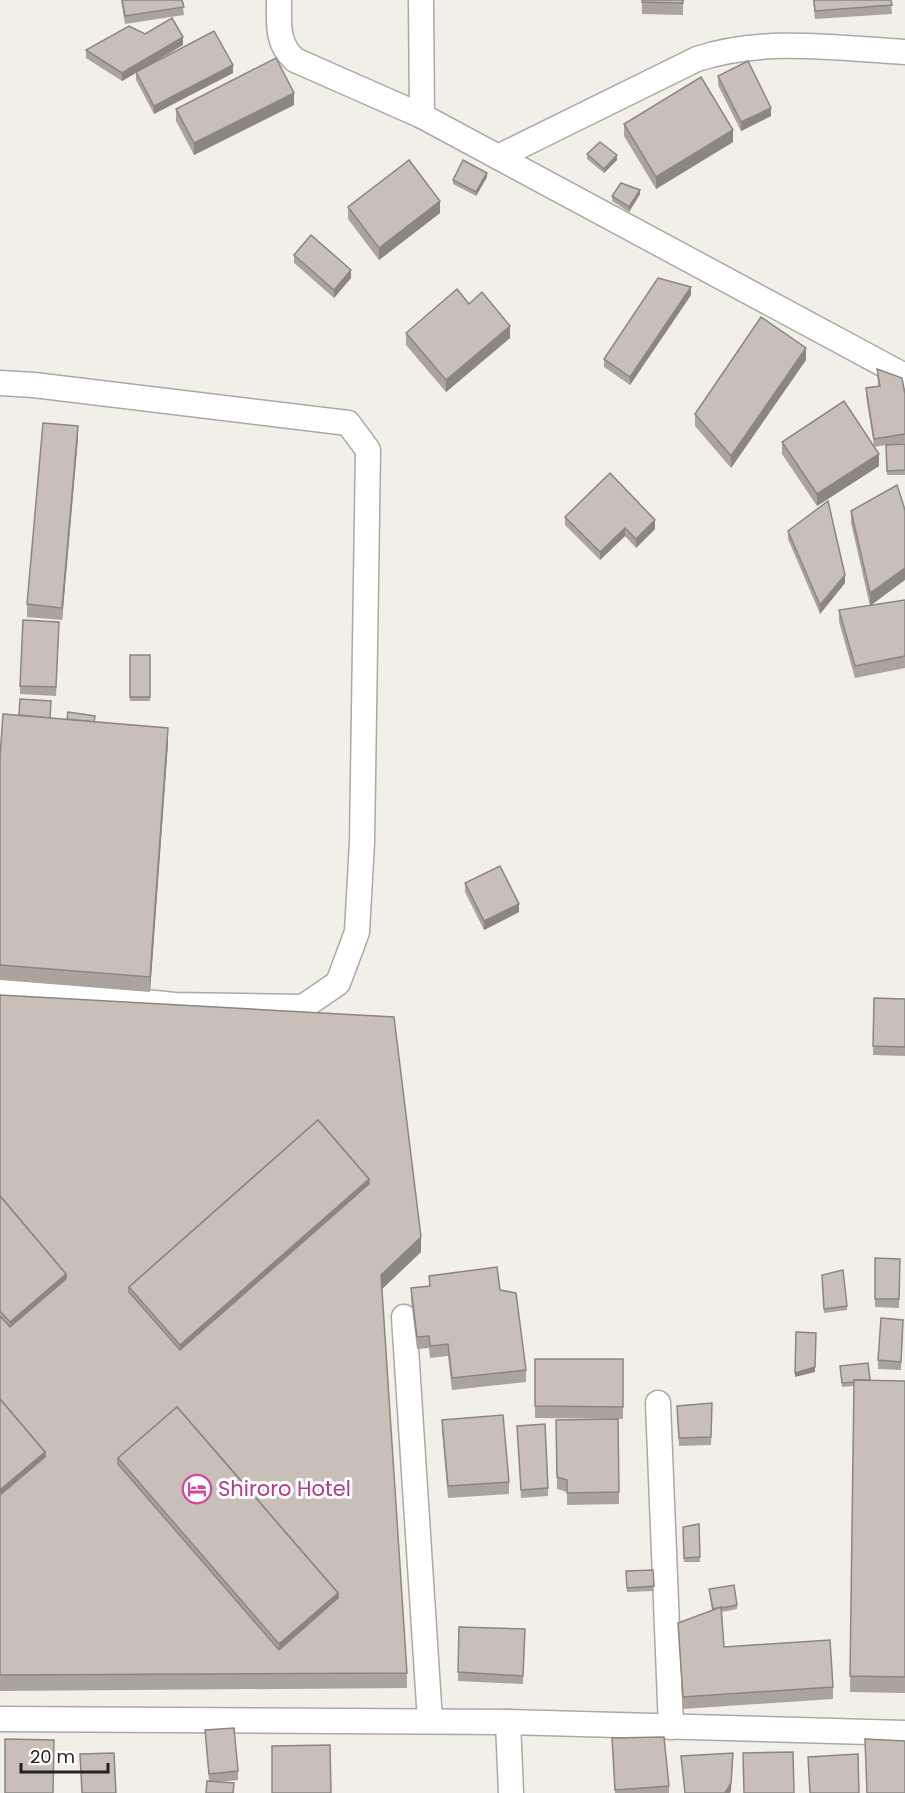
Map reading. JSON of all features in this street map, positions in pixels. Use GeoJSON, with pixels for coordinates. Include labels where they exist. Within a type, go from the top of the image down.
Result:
{"type":"FeatureCollection","features":[{"type":"Feature","properties":{"kind":"street"},"geometry":{"type":"LineString","coordinates":[[279,0],[279,39],[285,51],[295,60],[422,116],[905,376]]}},
{"type":"Feature","properties":{"kind":"street"},"geometry":{"type":"LineString","coordinates":[[421,0],[422,116]]}},
{"type":"Feature","properties":{"kind":"street"},"geometry":{"type":"LineString","coordinates":[[498,157],[697,59],[727,49],[763,45],[905,52]]}},
{"type":"Feature","properties":{"kind":"street"},"geometry":{"type":"LineString","coordinates":[[0,383],[34,384],[348,423],[368,450],[362,842],[357,932],[338,983],[303,1007],[174,1005],[0,987]]}},
{"type":"Feature","properties":{"kind":"street"},"geometry":{"type":"LineString","coordinates":[[404,1317],[430,1721]]}},
{"type":"Feature","properties":{"kind":"street"},"geometry":{"type":"LineString","coordinates":[[658,1403],[671,1727]]}},
{"type":"Feature","properties":{"kind":"street"},"geometry":{"type":"LineString","coordinates":[[0,1719],[508,1722],[905,1733]]}},
{"type":"Feature","properties":{"kind":"street"},"geometry":{"type":"LineString","coordinates":[[508,1722],[511,1793]]}},
{"type":"Feature","properties":{"kind":"building"},"geometry":{"type":"Polygon","coordinates":[[[122,0],[182,0],[184,7],[125,16],[122,0]]]}},
{"type":"Feature","properties":{"kind":"building"},"geometry":{"type":"Polygon","coordinates":[[[642,0],[683,0],[683,3],[642,2],[642,0]]]}},
{"type":"Feature","properties":{"kind":"building"},"geometry":{"type":"Polygon","coordinates":[[[814,0],[891,0],[892,5],[815,11],[814,0]]]}},
{"type":"Feature","properties":{"kind":"building"},"geometry":{"type":"Polygon","coordinates":[[[172,18],[183,37],[122,73],[86,50],[129,26],[145,34],[172,18]]]}},
{"type":"Feature","properties":{"kind":"building"},"geometry":{"type":"Polygon","coordinates":[[[214,31],[233,65],[154,106],[136,72],[214,31]]]}},
{"type":"Feature","properties":{"kind":"building"},"geometry":{"type":"Polygon","coordinates":[[[276,58],[294,93],[194,143],[176,109],[276,58]]]}},
{"type":"Feature","properties":{"kind":"building"},"geometry":{"type":"Polygon","coordinates":[[[748,61],[771,108],[741,122],[718,76],[748,61]]]}},
{"type":"Feature","properties":{"kind":"building"},"geometry":{"type":"Polygon","coordinates":[[[701,77],[733,130],[656,177],[624,124],[701,77]]]}},
{"type":"Feature","properties":{"kind":"building"},"geometry":{"type":"Polygon","coordinates":[[[600,142],[617,155],[604,169],[587,154],[600,142]]]}},
{"type":"Feature","properties":{"kind":"building"},"geometry":{"type":"Polygon","coordinates":[[[409,160],[440,201],[379,248],[348,207],[409,160]]]}},
{"type":"Feature","properties":{"kind":"building"},"geometry":{"type":"Polygon","coordinates":[[[463,160],[487,173],[476,192],[453,180],[463,160]]]}},
{"type":"Feature","properties":{"kind":"building"},"geometry":{"type":"Polygon","coordinates":[[[621,183],[640,190],[629,207],[612,196],[621,183]]]}},
{"type":"Feature","properties":{"kind":"building"},"geometry":{"type":"Polygon","coordinates":[[[311,235],[351,270],[334,290],[294,255],[311,235]]]}},
{"type":"Feature","properties":{"kind":"building"},"geometry":{"type":"Polygon","coordinates":[[[658,278],[691,287],[630,377],[604,359],[658,278]]]}},
{"type":"Feature","properties":{"kind":"building"},"geometry":{"type":"Polygon","coordinates":[[[457,289],[469,304],[482,292],[510,326],[446,380],[406,333],[457,289]]]}},
{"type":"Feature","properties":{"kind":"building"},"geometry":{"type":"Polygon","coordinates":[[[761,317],[806,348],[731,456],[695,414],[761,317]]]}},
{"type":"Feature","properties":{"kind":"building"},"geometry":{"type":"Polygon","coordinates":[[[877,369],[902,378],[905,394],[905,434],[874,439],[866,388],[880,386],[877,369]]]}},
{"type":"Feature","properties":{"kind":"building"},"geometry":{"type":"Polygon","coordinates":[[[844,401],[879,454],[817,494],[782,442],[844,401]]]}},
{"type":"Feature","properties":{"kind":"building"},"geometry":{"type":"Polygon","coordinates":[[[43,423],[78,426],[62,608],[27,604],[43,423]]]}},
{"type":"Feature","properties":{"kind":"building"},"geometry":{"type":"Polygon","coordinates":[[[905,444],[905,470],[887,471],[886,445],[905,444]]]}},
{"type":"Feature","properties":{"kind":"building"},"geometry":{"type":"Polygon","coordinates":[[[610,473],[655,520],[636,539],[625,528],[600,552],[565,517],[610,473]]]}},
{"type":"Feature","properties":{"kind":"building"},"geometry":{"type":"Polygon","coordinates":[[[897,485],[905,510],[905,568],[870,593],[851,511],[897,485]]]}},
{"type":"Feature","properties":{"kind":"building"},"geometry":{"type":"Polygon","coordinates":[[[828,501],[845,575],[820,605],[788,531],[828,501]]]}},
{"type":"Feature","properties":{"kind":"building"},"geometry":{"type":"Polygon","coordinates":[[[905,600],[905,656],[855,666],[839,610],[905,600]]]}},
{"type":"Feature","properties":{"kind":"building"},"geometry":{"type":"Polygon","coordinates":[[[23,620],[59,622],[56,687],[20,686],[23,620]]]}},
{"type":"Feature","properties":{"kind":"building"},"geometry":{"type":"Polygon","coordinates":[[[130,655],[150,655],[150,697],[130,697],[130,655]]]}},
{"type":"Feature","properties":{"kind":"building"},"geometry":{"type":"Polygon","coordinates":[[[20,699],[51,701],[50,718],[19,715],[20,699]]]}},
{"type":"Feature","properties":{"kind":"building"},"geometry":{"type":"Polygon","coordinates":[[[68,712],[95,716],[94,722],[67,719],[68,712]]]}},
{"type":"Feature","properties":{"kind":"building"},"geometry":{"type":"Polygon","coordinates":[[[3,714],[168,728],[150,977],[0,965],[0,756],[3,714]]]}},
{"type":"Feature","properties":{"kind":"building"},"geometry":{"type":"Polygon","coordinates":[[[500,866],[519,904],[484,921],[465,883],[500,866]]]}},
{"type":"Feature","properties":{"kind":"building","name":"Shiroro Hotel"},"geometry":{"type":"Polygon","coordinates":[[[0,995],[394,1017],[421,1237],[381,1275],[407,1673],[0,1675],[0,1495],[45,1457],[45,1452],[0,1399],[0,1316],[10,1327],[66,1279],[66,1274],[0,1196],[0,995]],[[318,1120],[129,1287],[129,1292],[180,1350],[369,1184],[369,1179],[318,1120]],[[177,1407],[118,1458],[118,1464],[279,1650],[338,1598],[338,1593],[177,1407]]]}},
{"type":"Feature","properties":{"kind":"building"},"geometry":{"type":"Polygon","coordinates":[[[874,998],[905,999],[905,1047],[873,1046],[874,998]]]}},
{"type":"Feature","properties":{"kind":"building"},"geometry":{"type":"Polygon","coordinates":[[[318,1120],[369,1179],[180,1345],[129,1287],[318,1120]]]}},
{"type":"Feature","properties":{"kind":"building"},"geometry":{"type":"Polygon","coordinates":[[[0,1196],[66,1274],[10,1322],[0,1311],[0,1196]]]}},
{"type":"Feature","properties":{"kind":"building"},"geometry":{"type":"Polygon","coordinates":[[[875,1258],[900,1259],[899,1299],[875,1299],[875,1258]]]}},
{"type":"Feature","properties":{"kind":"building"},"geometry":{"type":"Polygon","coordinates":[[[497,1267],[500,1290],[516,1293],[526,1370],[452,1378],[448,1344],[430,1346],[429,1336],[417,1337],[411,1288],[430,1286],[429,1276],[497,1267]]]}},
{"type":"Feature","properties":{"kind":"building"},"geometry":{"type":"Polygon","coordinates":[[[843,1270],[847,1306],[824,1309],[822,1275],[843,1270]]]}},
{"type":"Feature","properties":{"kind":"building"},"geometry":{"type":"Polygon","coordinates":[[[881,1318],[903,1320],[901,1362],[878,1360],[881,1318]]]}},
{"type":"Feature","properties":{"kind":"building"},"geometry":{"type":"Polygon","coordinates":[[[796,1332],[816,1333],[815,1367],[795,1373],[796,1332]]]}},
{"type":"Feature","properties":{"kind":"building"},"geometry":{"type":"Polygon","coordinates":[[[535,1359],[623,1359],[623,1407],[535,1406],[535,1359]]]}},
{"type":"Feature","properties":{"kind":"building"},"geometry":{"type":"Polygon","coordinates":[[[868,1363],[870,1380],[842,1383],[840,1366],[868,1363]]]}},
{"type":"Feature","properties":{"kind":"building"},"geometry":{"type":"Polygon","coordinates":[[[854,1380],[905,1381],[905,1677],[850,1676],[854,1380]]]}},
{"type":"Feature","properties":{"kind":"building"},"geometry":{"type":"Polygon","coordinates":[[[0,1399],[45,1452],[0,1490],[0,1399]]]}},
{"type":"Feature","properties":{"kind":"building"},"geometry":{"type":"Polygon","coordinates":[[[712,1403],[711,1437],[679,1438],[677,1406],[712,1403]]]}},
{"type":"Feature","properties":{"kind":"building"},"geometry":{"type":"Polygon","coordinates":[[[177,1407],[338,1593],[279,1644],[118,1458],[177,1407]]]}},
{"type":"Feature","properties":{"kind":"building"},"geometry":{"type":"Polygon","coordinates":[[[503,1415],[509,1482],[448,1486],[442,1420],[503,1415]]]}},
{"type":"Feature","properties":{"kind":"building"},"geometry":{"type":"Polygon","coordinates":[[[618,1419],[619,1492],[567,1493],[567,1480],[557,1477],[556,1420],[618,1419]]]}},
{"type":"Feature","properties":{"kind":"building"},"geometry":{"type":"Polygon","coordinates":[[[545,1424],[548,1488],[521,1490],[517,1426],[545,1424]]]}},
{"type":"Feature","properties":{"kind":"building"},"geometry":{"type":"Polygon","coordinates":[[[699,1524],[700,1557],[684,1558],[683,1527],[699,1524]]]}},
{"type":"Feature","properties":{"kind":"building"},"geometry":{"type":"Polygon","coordinates":[[[653,1570],[654,1586],[627,1588],[626,1571],[653,1570]]]}},
{"type":"Feature","properties":{"kind":"building"},"geometry":{"type":"Polygon","coordinates":[[[734,1585],[737,1605],[713,1609],[709,1589],[734,1585]]]}},
{"type":"Feature","properties":{"kind":"building"},"geometry":{"type":"Polygon","coordinates":[[[721,1607],[724,1647],[830,1640],[833,1687],[683,1697],[678,1623],[721,1607]]]}},
{"type":"Feature","properties":{"kind":"building"},"geometry":{"type":"Polygon","coordinates":[[[459,1627],[525,1629],[523,1676],[458,1672],[459,1627]]]}},
{"type":"Feature","properties":{"kind":"building"},"geometry":{"type":"Polygon","coordinates":[[[234,1728],[238,1771],[209,1774],[205,1730],[234,1728]]]}},
{"type":"Feature","properties":{"kind":"building"},"geometry":{"type":"Polygon","coordinates":[[[664,1737],[669,1786],[615,1790],[612,1738],[664,1737]]]}},
{"type":"Feature","properties":{"kind":"building"},"geometry":{"type":"Polygon","coordinates":[[[5,1739],[54,1740],[53,1793],[5,1793],[5,1739]]]}},
{"type":"Feature","properties":{"kind":"building"},"geometry":{"type":"Polygon","coordinates":[[[865,1739],[905,1741],[905,1793],[867,1793],[865,1739]]]}},
{"type":"Feature","properties":{"kind":"building"},"geometry":{"type":"Polygon","coordinates":[[[330,1745],[331,1793],[272,1793],[272,1746],[330,1745]]]}},
{"type":"Feature","properties":{"kind":"building"},"geometry":{"type":"Polygon","coordinates":[[[793,1752],[794,1793],[744,1793],[743,1753],[793,1752]]]}},
{"type":"Feature","properties":{"kind":"building"},"geometry":{"type":"Polygon","coordinates":[[[114,1753],[116,1793],[82,1793],[80,1754],[114,1753]]]}},
{"type":"Feature","properties":{"kind":"building"},"geometry":{"type":"Polygon","coordinates":[[[733,1753],[731,1783],[725,1793],[685,1793],[681,1756],[733,1753]]]}},
{"type":"Feature","properties":{"kind":"building"},"geometry":{"type":"Polygon","coordinates":[[[858,1754],[859,1793],[810,1793],[808,1757],[858,1754]]]}},
{"type":"Feature","properties":{"kind":"building"},"geometry":{"type":"Polygon","coordinates":[[[207,1781],[234,1783],[233,1793],[206,1793],[207,1781]]]}},
{"type":"Feature","properties":{"kind":"place","name":"Shiroro Hotel"},"geometry":{"type":"Point","coordinates":[197,1489]}}]}
